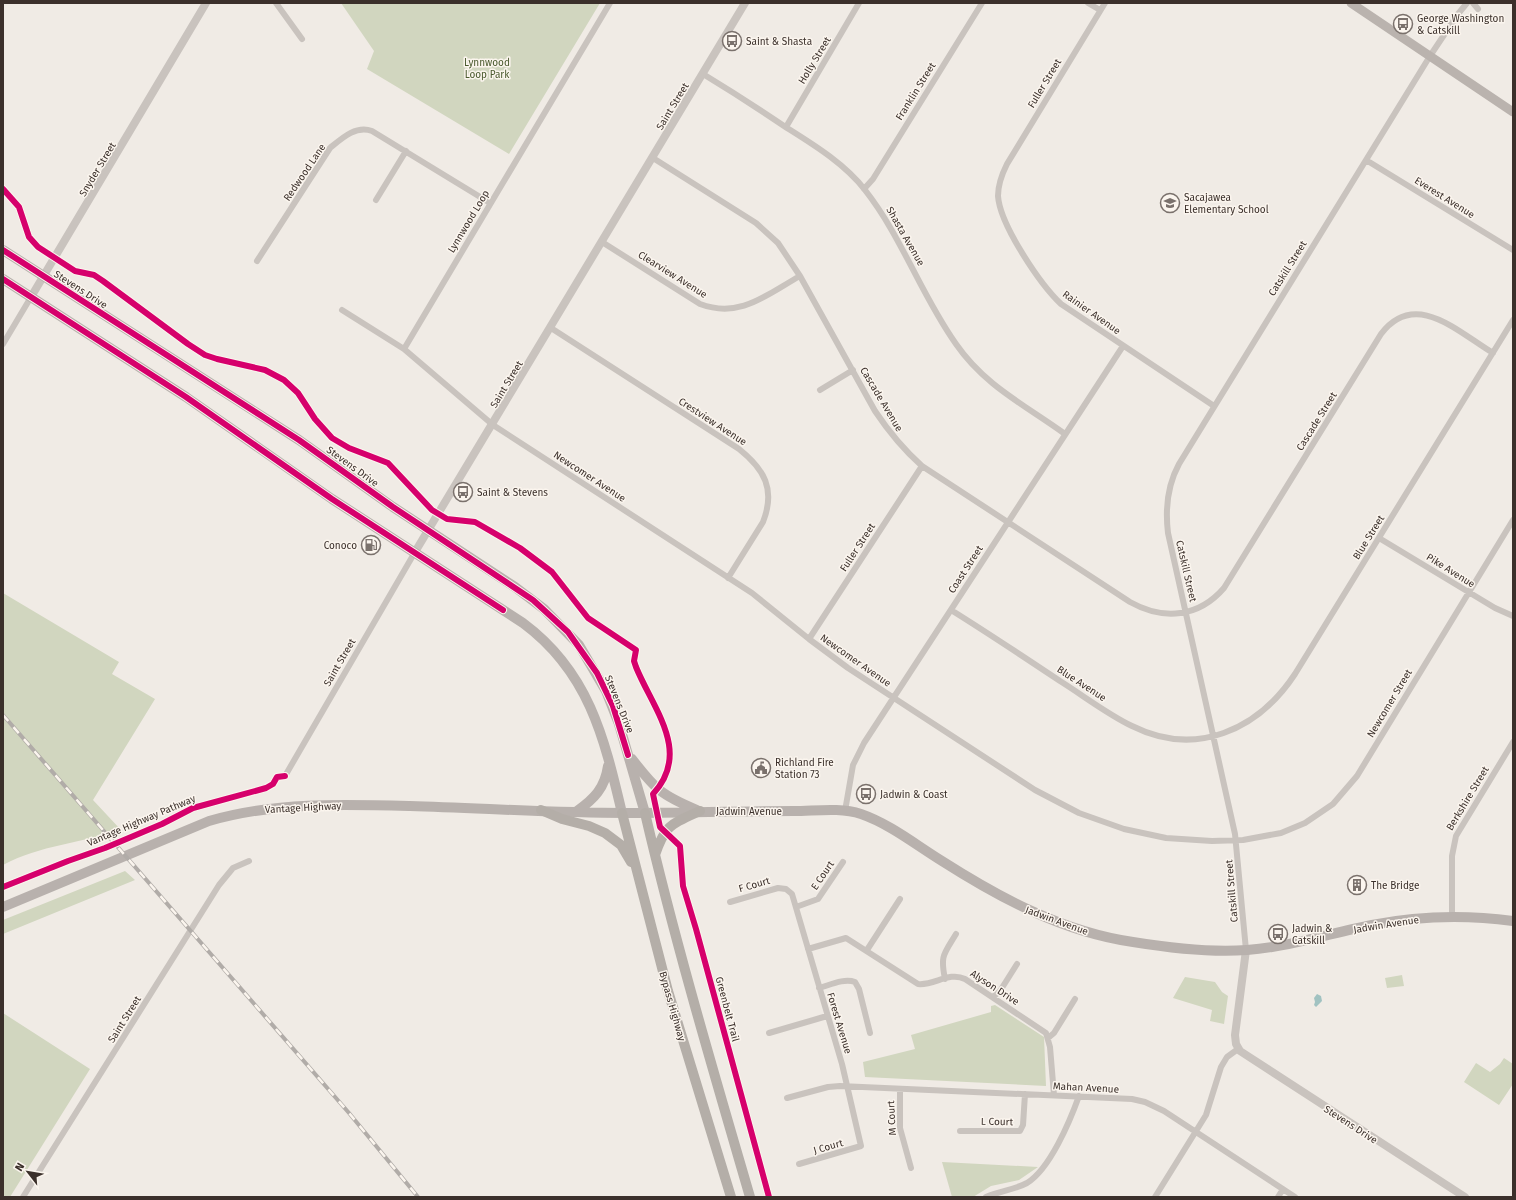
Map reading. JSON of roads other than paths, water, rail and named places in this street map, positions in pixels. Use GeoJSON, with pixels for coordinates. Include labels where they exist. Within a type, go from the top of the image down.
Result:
{"type":"FeatureCollection","features":[{"type":"Feature","properties":{"kind":"highway"},"geometry":{"type":"LineString","coordinates":[[541,810],[562,819],[589,826],[605,833],[621,845],[637,871]]}},
{"type":"Feature","properties":{"kind":"highway"},"geometry":{"type":"LineString","coordinates":[[655,855],[660,838],[667,828],[700,811]]}},
{"type":"Feature","properties":{"kind":"highway","name":"Bypass Highway"},"geometry":{"type":"LineString","coordinates":[[622,813],[668,991],[730,1197]]}},
{"type":"Feature","properties":{"kind":"highway","name":"Bypass Highway"},"geometry":{"type":"LineString","coordinates":[[645,813],[708,1054],[750,1197]]}},
{"type":"Feature","properties":{"kind":"main road"},"geometry":{"type":"LineString","coordinates":[[1351,3],[1513,112]]}},
{"type":"Feature","properties":{"kind":"main road","name":"Stevens Drive"},"geometry":{"type":"LineString","coordinates":[[3,250],[299,440],[429,531],[533,600],[568,632],[589,660],[606,691],[619,724],[645,813]]}},
{"type":"Feature","properties":{"kind":"main road"},"geometry":{"type":"LineString","coordinates":[[3,279],[186,397],[332,499],[416,552],[523,623],[551,646],[567,665],[585,696],[596,720],[622,813]]}},
{"type":"Feature","properties":{"kind":"main road"},"geometry":{"type":"LineString","coordinates":[[628,755],[657,790],[673,800],[700,811]]}},
{"type":"Feature","properties":{"kind":"main road"},"geometry":{"type":"LineString","coordinates":[[576,811],[593,800],[601,790],[609,764]]}},
{"type":"Feature","properties":{"kind":"main road","name":"Vantage Highway"},"geometry":{"type":"LineString","coordinates":[[3,907],[187,829],[240,812],[276,807],[326,804],[622,813]]}},
{"type":"Feature","properties":{"kind":"main road","name":"Jadwin Avenue"},"geometry":{"type":"LineString","coordinates":[[622,813],[700,811],[856,812],[886,825],[990,891],[1014,904],[1057,922],[1127,941],[1166,947],[1246,950],[1278,946],[1374,924],[1452,916],[1513,921]]}},
{"type":"Feature","properties":{"kind":"street","name":"Snyder Street"},"geometry":{"type":"LineString","coordinates":[[3,344],[206,3]]}},
{"type":"Feature","properties":{"kind":"street"},"geometry":{"type":"LineString","coordinates":[[276,3],[302,40]]}},
{"type":"Feature","properties":{"kind":"street","name":"Lynnwood Loop"},"geometry":{"type":"LineString","coordinates":[[404,349],[610,3]]}},
{"type":"Feature","properties":{"kind":"street","name":"Saint Street"},"geometry":{"type":"LineString","coordinates":[[284,776],[416,552],[745,3]]}},
{"type":"Feature","properties":{"kind":"street","name":"Holly Street"},"geometry":{"type":"LineString","coordinates":[[786,127],[859,3]]}},
{"type":"Feature","properties":{"kind":"street","name":"Franklin Street"},"geometry":{"type":"LineString","coordinates":[[864,189],[873,179],[982,3]]}},
{"type":"Feature","properties":{"kind":"street"},"geometry":{"type":"LineString","coordinates":[[1088,3],[1100,10]]}},
{"type":"Feature","properties":{"kind":"street","name":"Fuller Street"},"geometry":{"type":"LineString","coordinates":[[1001,175],[1105,3]]}},
{"type":"Feature","properties":{"kind":"street"},"geometry":{"type":"LineString","coordinates":[[1473,3],[1478,9]]}},
{"type":"Feature","properties":{"kind":"street","name":"Catskill Street"},"geometry":{"type":"LineString","coordinates":[[1238,1049],[1235,1035],[1246,950],[1236,840],[1168,533],[1166,514],[1167,498],[1174,472],[1430,56],[1465,4]]}},
{"type":"Feature","properties":{"kind":"street","name":"Shasta Avenue"},"geometry":{"type":"LineString","coordinates":[[703,74],[786,127],[839,164],[864,189],[882,214],[956,344],[975,368],[996,388],[1065,434]]}},
{"type":"Feature","properties":{"kind":"street","name":"Redwood Lane"},"geometry":{"type":"LineString","coordinates":[[257,261],[330,148],[345,136],[361,129],[367,129],[406,151],[490,203]]}},
{"type":"Feature","properties":{"kind":"street"},"geometry":{"type":"LineString","coordinates":[[376,200],[406,151]]}},
{"type":"Feature","properties":{"kind":"street","name":"Cascade Avenue"},"geometry":{"type":"LineString","coordinates":[[653,158],[756,223],[778,243],[800,276],[889,432],[922,466],[1141,608],[1167,614],[1186,611]]}},
{"type":"Feature","properties":{"kind":"street","name":"Everest Avenue"},"geometry":{"type":"LineString","coordinates":[[1366,160],[1513,250]]}},
{"type":"Feature","properties":{"kind":"street","name":"Rainier Avenue"},"geometry":{"type":"LineString","coordinates":[[1001,175],[998,196],[1004,218],[1040,282],[1061,304],[1214,406]]}},
{"type":"Feature","properties":{"kind":"street","name":"Clearview Avenue"},"geometry":{"type":"LineString","coordinates":[[602,242],[700,304],[713,309],[740,308],[752,303],[800,276]]}},
{"type":"Feature","properties":{"kind":"street"},"geometry":{"type":"LineString","coordinates":[[342,310],[404,349],[493,425]]}},
{"type":"Feature","properties":{"kind":"street","name":"Cascade Street"},"geometry":{"type":"LineString","coordinates":[[1186,611],[1204,606],[1215,599],[1224,588],[1387,326],[1404,316],[1418,314],[1428,315],[1493,353]]}},
{"type":"Feature","properties":{"kind":"street","name":"Blue Street"},"geometry":{"type":"LineString","coordinates":[[1213,736],[1234,729],[1253,719],[1280,695],[1295,674],[1513,320]]}},
{"type":"Feature","properties":{"kind":"street","name":"Crestview Avenue"},"geometry":{"type":"LineString","coordinates":[[551,328],[739,449],[759,467],[767,488],[767,513],[764,522],[728,578]]}},
{"type":"Feature","properties":{"kind":"street","name":"Coast Street"},"geometry":{"type":"LineString","coordinates":[[845,811],[853,765],[864,743],[1123,346]]}},
{"type":"Feature","properties":{"kind":"street"},"geometry":{"type":"LineString","coordinates":[[820,390],[853,370]]}},
{"type":"Feature","properties":{"kind":"street","name":"Newcomer Avenue"},"geometry":{"type":"LineString","coordinates":[[493,425],[728,578],[769,606],[829,655],[1035,790],[1079,813],[1124,829],[1166,838],[1189,841],[1236,840]]}},
{"type":"Feature","properties":{"kind":"street","name":"Fuller Street"},"geometry":{"type":"LineString","coordinates":[[809,639],[922,466]]}},
{"type":"Feature","properties":{"kind":"street","name":"Newcomer Street"},"geometry":{"type":"LineString","coordinates":[[1236,840],[1291,830],[1318,816],[1343,795],[1357,776],[1513,520]]}},
{"type":"Feature","properties":{"kind":"street","name":"Pike Avenue"},"geometry":{"type":"LineString","coordinates":[[1379,538],[1468,593],[1494,608],[1513,616]]}},
{"type":"Feature","properties":{"kind":"street","name":"Blue Avenue"},"geometry":{"type":"LineString","coordinates":[[951,610],[1134,727],[1170,738],[1189,739],[1213,736]]}},
{"type":"Feature","properties":{"kind":"street","name":"Berkshire Street"},"geometry":{"type":"LineString","coordinates":[[1452,916],[1452,856],[1456,836],[1513,742]]}},
{"type":"Feature","properties":{"kind":"street","name":"Saint Street"},"geometry":{"type":"LineString","coordinates":[[23,1197],[219,885],[234,868],[249,861]]}},
{"type":"Feature","properties":{"kind":"street","name":"E Court"},"geometry":{"type":"LineString","coordinates":[[796,907],[818,899],[843,862]]}},
{"type":"Feature","properties":{"kind":"street","name":"F Court"},"geometry":{"type":"LineString","coordinates":[[730,902],[781,888],[790,893],[796,907]]}},
{"type":"Feature","properties":{"kind":"street"},"geometry":{"type":"LineString","coordinates":[[867,950],[900,899]]}},
{"type":"Feature","properties":{"kind":"street","name":"Forest Avenue"},"geometry":{"type":"LineString","coordinates":[[796,907],[848,1086],[861,1146]]}},
{"type":"Feature","properties":{"kind":"street"},"geometry":{"type":"LineString","coordinates":[[945,979],[942,958],[956,934]]}},
{"type":"Feature","properties":{"kind":"street","name":"Alyson Drive"},"geometry":{"type":"LineString","coordinates":[[808,949],[846,938],[918,984],[960,977],[1043,1030],[1048,1038]]}},
{"type":"Feature","properties":{"kind":"street"},"geometry":{"type":"LineString","coordinates":[[993,997],[1000,992],[1017,964]]}},
{"type":"Feature","properties":{"kind":"street"},"geometry":{"type":"LineString","coordinates":[[819,988],[841,982],[855,982],[859,989],[870,1033]]}},
{"type":"Feature","properties":{"kind":"street"},"geometry":{"type":"LineString","coordinates":[[1054,1095],[1048,1038],[1054,1033],[1075,999]]}},
{"type":"Feature","properties":{"kind":"street"},"geometry":{"type":"LineString","coordinates":[[769,1033],[827,1016]]}},
{"type":"Feature","properties":{"kind":"street"},"geometry":{"type":"LineString","coordinates":[[1155,1197],[1208,1109],[1219,1071],[1227,1057],[1238,1049]]}},
{"type":"Feature","properties":{"kind":"street","name":"Stevens Drive"},"geometry":{"type":"LineString","coordinates":[[1238,1049],[1465,1197]]}},
{"type":"Feature","properties":{"kind":"street","name":"Mahan Avenue"},"geometry":{"type":"LineString","coordinates":[[787,1098],[828,1087],[848,1086],[1079,1096],[1145,1102],[1164,1111],[1295,1197]]}},
{"type":"Feature","properties":{"kind":"street","name":"M Court"},"geometry":{"type":"LineString","coordinates":[[900,1089],[900,1128],[911,1168]]}},
{"type":"Feature","properties":{"kind":"street","name":"L Court"},"geometry":{"type":"LineString","coordinates":[[960,1131],[1020,1131],[1023,1124],[1025,1094]]}},
{"type":"Feature","properties":{"kind":"street"},"geometry":{"type":"LineString","coordinates":[[986,1197],[1018,1187],[1037,1176],[1065,1131],[1079,1096]]}},
{"type":"Feature","properties":{"kind":"street","name":"J Court"},"geometry":{"type":"LineString","coordinates":[[799,1164],[861,1146]]}},
{"type":"Feature","properties":{"kind":"street"},"geometry":{"type":"LineString","coordinates":[[1278,1197],[1283,1189]]}},
{"type":"Feature","properties":{"kind":"water"},"geometry":{"type":"Polygon","coordinates":[[[1317,994],[1321,996],[1322,1001],[1316,1007],[1314,1005],[1314,998],[1317,994]]]}},
{"type":"Feature","properties":{"kind":"railway"},"geometry":{"type":"LineString","coordinates":[[3,715],[349,1113],[418,1197]]}},
{"type":"Feature","properties":{"kind":"place","name":"George Washington & Catskill"},"geometry":{"type":"Point","coordinates":[1403,24]}},
{"type":"Feature","properties":{"kind":"place","name":"Saint & Shasta"},"geometry":{"type":"Point","coordinates":[732,41]}},
{"type":"Feature","properties":{"kind":"place","name":"Sacajawea Elementary School"},"geometry":{"type":"Point","coordinates":[1170,203]}},
{"type":"Feature","properties":{"kind":"place","name":"Saint & Stevens"},"geometry":{"type":"Point","coordinates":[463,492]}},
{"type":"Feature","properties":{"kind":"place","name":"Conoco"},"geometry":{"type":"Point","coordinates":[371,545]}},
{"type":"Feature","properties":{"kind":"place","name":"Richland Fire Station 73"},"geometry":{"type":"Point","coordinates":[761,768]}},
{"type":"Feature","properties":{"kind":"place","name":"Jadwin & Coast"},"geometry":{"type":"Point","coordinates":[866,794]}},
{"type":"Feature","properties":{"kind":"place","name":"The Bridge"},"geometry":{"type":"Point","coordinates":[1357,885]}},
{"type":"Feature","properties":{"kind":"place","name":"Jadwin & Catskill"},"geometry":{"type":"Point","coordinates":[1278,934]}},
{"type":"Feature","properties":{"kind":"park label","name":"Lynnwood Loop Park"},"geometry":{"type":"Point","coordinates":[487,68]}}]}
